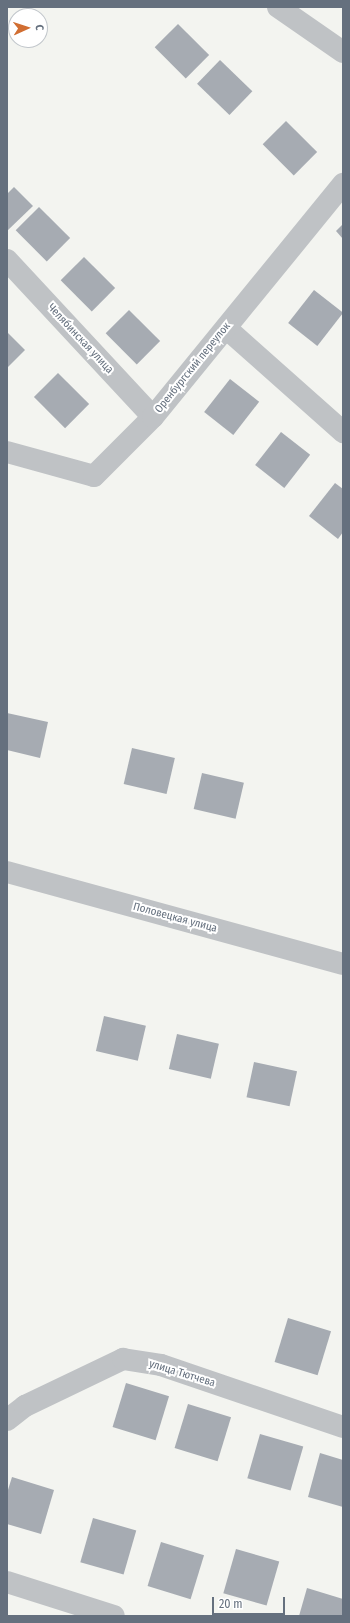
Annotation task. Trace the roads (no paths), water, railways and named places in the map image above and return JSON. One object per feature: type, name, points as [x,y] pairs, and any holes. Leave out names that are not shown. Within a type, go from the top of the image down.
[{"type":"street","points":[[278,7],[343,52]]},
{"type":"street","name":"Оренбургский переулок","points":[[7,452],[94,476],[153,418],[343,184]]},
{"type":"street","name":"Челябинская улица","points":[[7,260],[153,418]]},
{"type":"street","points":[[226,328],[343,432]]},
{"type":"street","name":"Половецкая улица","points":[[7,872],[343,964]]},
{"type":"street","name":"улица Тютчева","points":[[7,1420],[25,1406],[123,1359],[161,1365],[343,1427]]},
{"type":"street","points":[[7,1582],[114,1616]]}]
